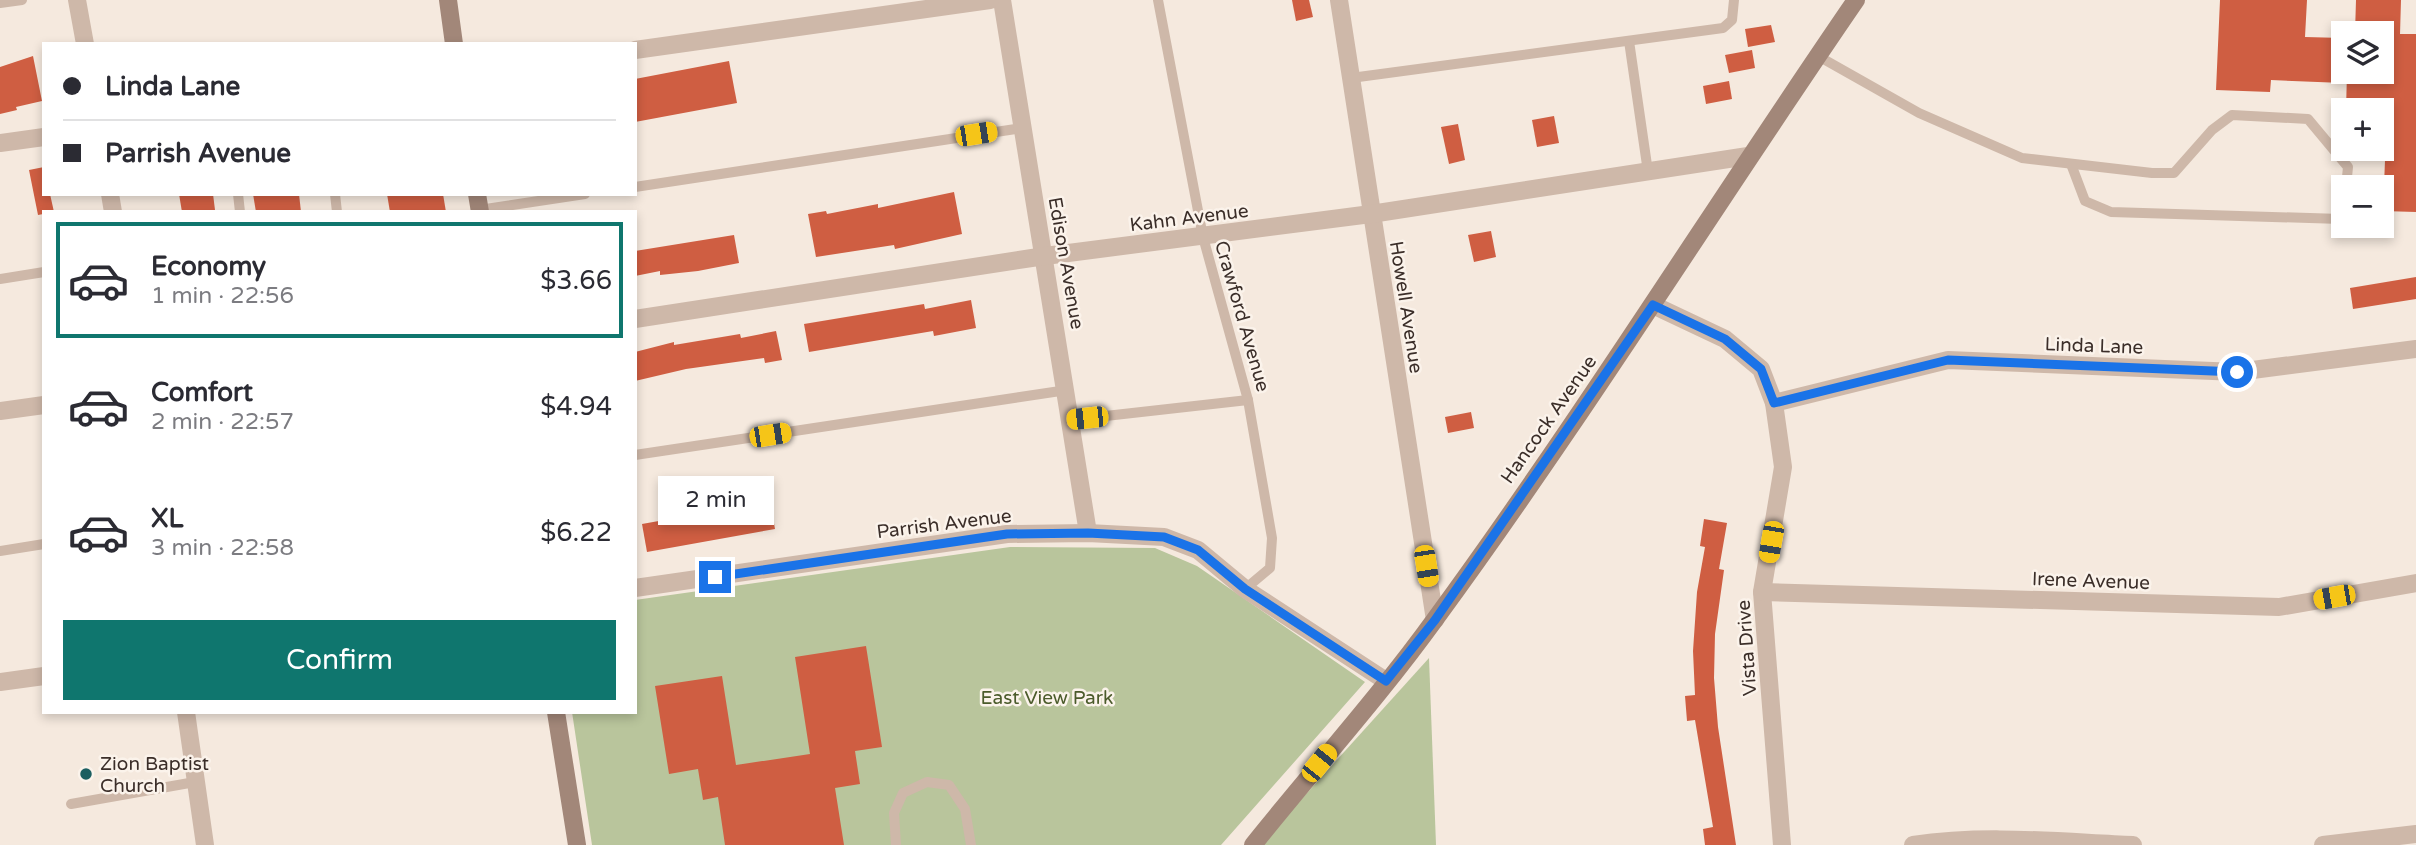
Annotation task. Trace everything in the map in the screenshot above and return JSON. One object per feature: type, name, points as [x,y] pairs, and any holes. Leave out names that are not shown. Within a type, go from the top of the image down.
[{"type":"street","points":[[77,0],[85,42]]},
{"type":"street","points":[[448,0],[454,42]]},
{"type":"street","points":[[637,50],[990,0]]},
{"type":"street","name":"Edison Avenue","points":[[1002,0],[1088,533]]},
{"type":"street","name":"Howell Avenue","points":[[1339,0],[1435,620]]},
{"type":"street","name":"Hancock Avenue","points":[[1252,845],[1435,620],[1653,305],[1748,156],[1856,0]]},
{"type":"street","points":[[0,143],[42,136]]},
{"type":"street","name":"Kahn Avenue","points":[[637,319],[1045,256],[1371,214],[1748,156]]},
{"type":"street","name":"Vista Drive","points":[[1653,305],[1725,339],[1761,369],[1774,403],[1783,467],[1762,592],[1783,845]]},
{"type":"street","name":"Linda Lane","points":[[1774,403],[1948,360],[2237,372],[2416,349]]},
{"type":"street","points":[[0,411],[42,405]]},
{"type":"street","name":"Parrish Avenue","points":[[637,588],[1007,534],[1088,533],[1164,537],[1198,550],[1245,589],[1386,681]]},
{"type":"street","name":"Irene Avenue","points":[[1762,592],[2279,607],[2416,583]]},
{"type":"street","points":[[0,682],[42,676]]},
{"type":"street","points":[[186,714],[205,845]]},
{"type":"street","points":[[556,714],[577,845]]},
{"type":"street","points":[[2323,845],[2416,834]]},
{"type":"street","points":[[1913,845],[1942,840],[2001,840],[2133,845]]},
{"type":"lane","points":[[0,3],[22,0]]},
{"type":"lane","name":"Crawford Avenue","points":[[1158,0],[1202,237],[1248,400],[1272,538],[1270,568],[1245,589]]},
{"type":"lane","points":[[1351,78],[1723,28],[1732,20],[1734,0]]},
{"type":"lane","points":[[1629,41],[1648,172]]},
{"type":"lane","points":[[1818,56],[1919,113],[2022,158],[2174,173],[2212,130],[2232,116],[2308,118],[2348,167],[2347,175]]},
{"type":"lane","points":[[637,187],[1021,128]]},
{"type":"lane","points":[[2071,164],[2085,201],[2111,212],[2331,219]]},
{"type":"lane","points":[[479,205],[566,196]]},
{"type":"lane","points":[[0,279],[42,272]]},
{"type":"lane","points":[[637,455],[1067,390]]},
{"type":"lane","points":[[1070,420],[1248,400]]},
{"type":"lane","points":[[0,551],[42,544]]},
{"type":"lane","points":[[71,804],[195,782]]},
{"type":"lane","points":[[896,845],[894,813],[903,793],[927,782],[949,785],[965,808],[971,845]]},
{"type":"green space","name":"East View Park","points":[[1010,547],[1155,548],[1197,566],[1365,682],[1221,845],[592,845],[572,714],[637,714],[637,600]]},
{"type":"green space","points":[[1429,658],[1436,845],[1260,845]]},
{"type":"building","points":[[1292,0],[1309,0],[1313,17],[1296,21]]},
{"type":"building","points":[[2220,0],[2307,0],[2305,37],[2331,38],[2331,82],[2271,80],[2270,92],[2216,90]]},
{"type":"building","points":[[2356,0],[2401,0],[2400,34],[2416,34],[2416,212],[2394,211],[2394,175],[2384,175],[2385,161],[2394,161],[2394,98],[2346,98],[2347,84],[2394,84],[2394,21],[2355,21]]},
{"type":"building","points":[[1771,25],[1775,42],[1748,47],[1745,29]]},
{"type":"building","points":[[1752,50],[1755,68],[1729,73],[1725,55]]},
{"type":"building","points":[[33,56],[42,101],[0,114],[0,67]]},
{"type":"building","points":[[729,61],[737,103],[637,122],[637,79]]},
{"type":"building","points":[[1729,81],[1732,99],[1706,104],[1703,86]]},
{"type":"building","points":[[1554,116],[1559,143],[1537,147],[1532,120]]},
{"type":"building","points":[[1458,124],[1465,160],[1449,164],[1441,127]]},
{"type":"building","points":[[42,167],[42,196],[50,196],[54,210],[42,210],[42,214],[38,215],[29,170]]},
{"type":"building","points":[[954,192],[962,234],[895,249],[894,245],[816,257],[808,214],[826,211],[827,214],[878,204],[878,208]]},
{"type":"building","points":[[179,196],[213,196],[215,210],[182,210]]},
{"type":"building","points":[[253,196],[299,196],[301,210],[256,210]]},
{"type":"building","points":[[387,196],[443,196],[446,210],[390,210]]},
{"type":"building","points":[[1491,231],[1496,257],[1474,262],[1468,235]]},
{"type":"building","points":[[734,235],[739,263],[698,271],[660,275],[660,271],[637,276],[637,251]]},
{"type":"building","points":[[2416,277],[2416,299],[2353,309],[2350,288]]},
{"type":"building","points":[[971,300],[976,328],[934,336],[933,331],[809,352],[804,324],[924,304],[925,309]]},
{"type":"building","points":[[776,331],[782,360],[765,363],[764,358],[686,369],[637,381],[637,351],[674,342],[674,345],[740,334],[741,338]]},
{"type":"building","points":[[1471,412],[1474,428],[1448,433],[1445,417]]},
{"type":"building","points":[[770,501],[775,529],[647,552],[642,524]]},
{"type":"building","points":[[1704,519],[1727,523],[1719,569],[1724,570],[1715,634],[1714,678],[1718,727],[1736,845],[1705,845],[1703,829],[1713,827],[1695,720],[1687,721],[1685,696],[1695,695],[1693,651],[1697,592],[1705,547],[1700,546]]},
{"type":"building","points":[[866,646],[882,747],[855,751],[860,784],[835,788],[844,845],[725,845],[718,797],[703,800],[698,769],[669,774],[655,686],[722,676],[736,765],[810,754],[795,657]]},
{"type":"place","name":"Zion Baptist Church","points":[[86,774]]},
{"type":"route","points":[[715,577],[1007,534],[1088,533],[1164,537],[1198,550],[1245,589],[1386,681],[1435,620],[1653,305],[1725,339],[1761,369],[1774,403],[1948,360],[2237,372]]}]
